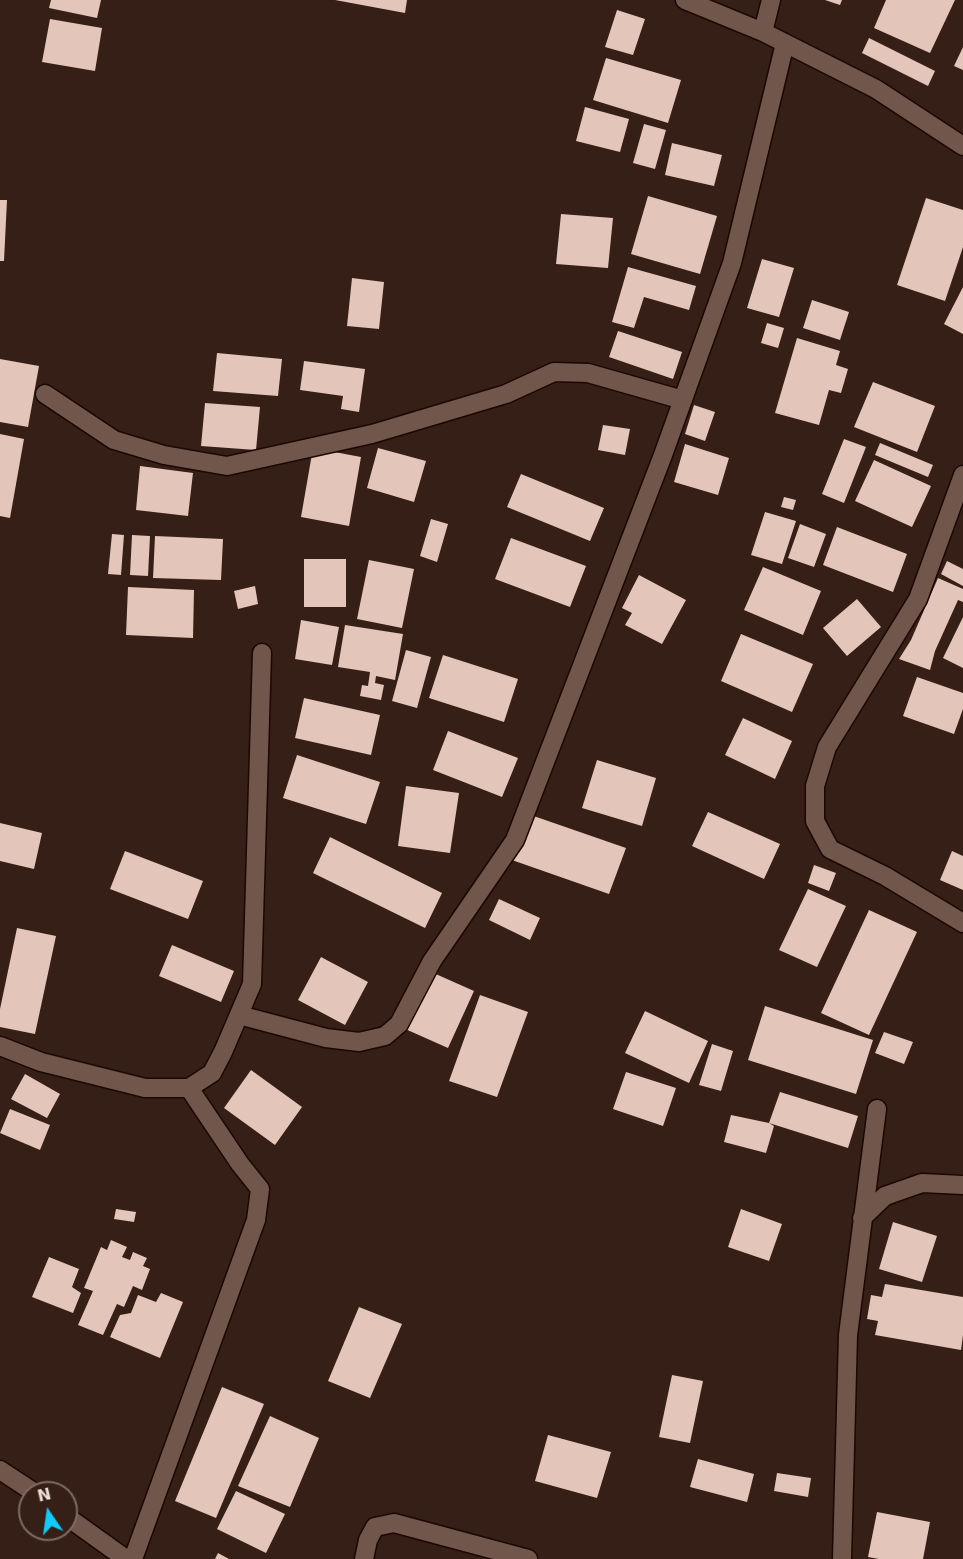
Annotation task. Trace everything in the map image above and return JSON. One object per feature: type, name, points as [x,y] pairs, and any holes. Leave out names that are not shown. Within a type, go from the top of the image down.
[{"type":"street","points":[[685,0],[763,32],[876,89],[963,146]]},
{"type":"street","points":[[763,32],[771,0]]},
{"type":"street","points":[[239,1015],[326,1038],[359,1042],[385,1036],[399,1024],[432,961],[515,840],[732,263],[785,43]]},
{"type":"street","points":[[45,394],[114,440],[164,455],[227,466],[372,434],[506,394],[554,372],[588,373],[682,400]]},
{"type":"street","points":[[963,476],[918,599],[827,747],[815,786],[815,821],[830,849],[885,876],[963,923]]},
{"type":"street","points":[[0,1046],[41,1062],[145,1088],[189,1088],[212,1073],[224,1052],[252,984],[262,653]]},
{"type":"street","points":[[133,1559],[256,1220],[260,1189],[240,1164],[189,1088]]},
{"type":"street","points":[[842,1559],[848,1335],[877,1109]]},
{"type":"street","points":[[862,1218],[885,1196],[922,1183],[963,1185]]},
{"type":"street","points":[[0,1470],[18,1482]]},
{"type":"street","points":[[364,1559],[368,1540],[375,1527],[394,1523],[528,1559]]},
{"type":"street","points":[[78,1525],[126,1559]]},
{"type":"building","points":[[51,0],[101,0],[97,18],[49,8]]},
{"type":"building","points":[[335,0],[407,0],[405,13]]},
{"type":"building","points":[[825,0],[842,0],[840,5]]},
{"type":"building","points":[[886,0],[955,0],[930,53],[874,28]]},
{"type":"building","points":[[617,10],[645,19],[633,55],[605,47]]},
{"type":"building","points":[[50,19],[102,28],[95,71],[42,62]]},
{"type":"building","points":[[869,38],[935,71],[928,86],[862,53]]},
{"type":"building","points":[[963,47],[963,70],[954,66]]},
{"type":"building","points":[[606,58],[681,80],[668,123],[593,100]]},
{"type":"building","points":[[585,107],[629,119],[620,152],[576,141]]},
{"type":"building","points":[[644,124],[666,130],[655,169],[633,163]]},
{"type":"building","points":[[672,143],[722,155],[714,186],[665,175]]},
{"type":"building","points":[[648,196],[717,216],[700,274],[631,254]]},
{"type":"building","points":[[926,198],[963,210],[963,247],[945,301],[897,285]]},
{"type":"building","points":[[0,200],[7,200],[4,261],[0,261]]},
{"type":"building","points":[[561,214],[613,218],[608,268],[556,264]]},
{"type":"building","points":[[762,259],[794,268],[779,317],[747,308]]},
{"type":"building","points":[[628,267],[696,286],[689,310],[644,297],[634,328],[612,322]]},
{"type":"building","points":[[352,278],[384,282],[379,329],[347,326]]},
{"type":"building","points":[[963,287],[963,334],[944,324]]},
{"type":"building","points":[[812,300],[849,312],[840,340],[803,328]]},
{"type":"building","points":[[767,323],[784,328],[778,348],[761,343]]},
{"type":"building","points":[[618,331],[682,352],[673,379],[609,357]]},
{"type":"building","points":[[797,338],[840,351],[836,365],[848,369],[841,393],[829,390],[819,425],[775,413]]},
{"type":"building","points":[[217,353],[282,359],[278,396],[213,391]]},
{"type":"building","points":[[0,359],[39,366],[28,427],[0,422]]},
{"type":"building","points":[[304,361],[365,369],[359,412],[341,409],[343,396],[300,390]]},
{"type":"building","points":[[873,382],[935,406],[917,452],[854,427]]},
{"type":"building","points":[[205,403],[260,407],[256,450],[201,446]]},
{"type":"building","points":[[694,405],[715,412],[705,441],[685,434]]},
{"type":"building","points":[[603,425],[630,429],[625,455],[598,450]]},
{"type":"building","points":[[0,434],[24,439],[10,518],[0,516]]},
{"type":"building","points":[[844,439],[866,447],[844,503],[822,494]]},
{"type":"building","points":[[880,443],[933,465],[928,477],[875,455]]},
{"type":"building","points":[[685,444],[729,458],[718,495],[674,482]]},
{"type":"building","points":[[313,448],[361,457],[349,526],[301,517]]},
{"type":"building","points":[[378,448],[426,461],[414,502],[367,488]]},
{"type":"building","points":[[874,460],[931,486],[912,527],[855,501]]},
{"type":"building","points":[[140,466],[193,473],[188,516],[136,510]]},
{"type":"building","points":[[521,474],[604,508],[590,541],[507,507]]},
{"type":"building","points":[[784,497],[796,500],[793,510],[781,507]]},
{"type":"building","points":[[765,512],[796,521],[782,564],[751,555]]},
{"type":"building","points":[[431,519],[448,524],[437,562],[420,556]]},
{"type":"building","points":[[800,524],[826,534],[814,567],[788,558]]},
{"type":"building","points":[[837,527],[907,554],[893,592],[823,565]]},
{"type":"building","points":[[112,534],[124,535],[121,575],[108,574]]},
{"type":"building","points":[[132,535],[150,536],[148,576],[130,575]]},
{"type":"building","points":[[155,536],[223,539],[221,580],[153,578]]},
{"type":"building","points":[[511,538],[586,566],[570,607],[495,579]]},
{"type":"building","points":[[304,559],[346,559],[346,607],[304,607]]},
{"type":"building","points":[[369,560],[414,569],[402,628],[357,619]]},
{"type":"building","points":[[947,561],[963,569],[963,586],[941,574]]},
{"type":"building","points":[[763,567],[821,591],[803,635],[744,610]]},
{"type":"building","points":[[639,575],[686,600],[662,644],[625,625],[632,613],[622,608]]},
{"type":"building","points":[[938,578],[963,589],[963,602],[958,600],[935,651],[930,670],[899,659],[911,640]]},
{"type":"building","points":[[255,586],[258,604],[238,609],[234,591]]},
{"type":"building","points":[[128,587],[194,590],[193,638],[126,635]]},
{"type":"building","points":[[857,599],[881,627],[847,656],[823,628]]},
{"type":"building","points":[[963,617],[963,668],[943,658]]},
{"type":"building","points":[[301,620],[339,627],[332,665],[295,659]]},
{"type":"building","points":[[345,625],[403,634],[395,680],[376,676],[375,683],[384,685],[381,700],[360,696],[362,685],[368,686],[370,672],[338,667]]},
{"type":"building","points":[[741,634],[813,664],[792,712],[721,681]]},
{"type":"building","points":[[406,650],[431,657],[417,708],[392,701]]},
{"type":"building","points":[[443,655],[518,679],[504,722],[429,698]]},
{"type":"building","points":[[917,677],[963,693],[963,709],[954,734],[903,716]]},
{"type":"building","points":[[304,698],[380,715],[371,755],[295,738]]},
{"type":"building","points":[[743,718],[792,741],[775,779],[725,755]]},
{"type":"building","points":[[448,731],[518,758],[502,797],[433,770]]},
{"type":"building","points":[[297,755],[380,782],[366,824],[283,798]]},
{"type":"building","points":[[597,760],[656,778],[642,826],[582,808]]},
{"type":"building","points":[[406,786],[459,793],[450,853],[398,846]]},
{"type":"building","points":[[708,812],[780,844],[764,879],[692,846]]},
{"type":"building","points":[[525,813],[626,848],[609,894],[509,859]]},
{"type":"building","points":[[0,823],[42,833],[34,869],[0,861]]},
{"type":"building","points":[[330,837],[442,893],[425,928],[313,873]]},
{"type":"building","points":[[125,851],[203,881],[188,919],[110,889]]},
{"type":"building","points":[[952,851],[963,856],[963,890],[940,880]]},
{"type":"building","points":[[814,865],[836,873],[829,891],[808,883]]},
{"type":"building","points":[[808,889],[846,906],[817,967],[779,950]]},
{"type":"building","points":[[499,899],[540,918],[530,940],[489,920]]},
{"type":"building","points":[[869,910],[917,932],[869,1035],[821,1013]]},
{"type":"building","points":[[17,928],[56,936],[35,1034],[0,1027],[0,1009]]},
{"type":"building","points":[[172,945],[234,971],[221,1002],[159,976]]},
{"type":"building","points":[[321,957],[368,982],[345,1025],[298,1000]]},
{"type":"building","points":[[429,971],[474,991],[448,1048],[403,1028]]},
{"type":"building","points":[[480,995],[528,1012],[497,1097],[449,1081]]},
{"type":"building","points":[[765,1006],[873,1040],[856,1094],[748,1060]]},
{"type":"building","points":[[645,1011],[708,1041],[689,1083],[625,1053]]},
{"type":"building","points":[[884,1032],[913,1042],[904,1064],[875,1053]]},
{"type":"building","points":[[712,1044],[733,1051],[721,1091],[699,1085]]},
{"type":"building","points":[[251,1070],[302,1107],[275,1145],[224,1108]]},
{"type":"building","points":[[626,1072],[676,1088],[663,1126],[613,1109]]},
{"type":"building","points":[[25,1074],[60,1094],[47,1118],[11,1099]]},
{"type":"building","points":[[780,1092],[858,1116],[848,1148],[769,1123]]},
{"type":"building","points":[[10,1109],[50,1125],[40,1150],[0,1133]]},
{"type":"building","points":[[731,1115],[774,1126],[766,1153],[724,1142]]},
{"type":"building","points":[[116,1209],[136,1212],[134,1222],[114,1219]]},
{"type":"building","points":[[741,1209],[782,1224],[769,1261],[728,1247]]},
{"type":"building","points":[[893,1222],[937,1236],[922,1282],[879,1269]]},
{"type":"building","points":[[111,1240],[127,1247],[122,1257],[130,1260],[133,1252],[147,1258],[143,1266],[150,1269],[142,1290],[133,1286],[124,1307],[117,1304],[103,1335],[78,1325],[93,1291],[84,1288],[101,1247],[107,1250]]},
{"type":"building","points":[[49,1257],[79,1269],[72,1287],[81,1293],[73,1313],[32,1297]]},
{"type":"building","points":[[885,1284],[963,1297],[961,1350],[875,1335],[878,1321],[867,1319],[871,1295],[882,1297]]},
{"type":"building","points":[[161,1293],[183,1302],[160,1358],[110,1337],[120,1315],[131,1313],[138,1295],[156,1302]]},
{"type":"building","points":[[359,1307],[402,1324],[370,1398],[328,1381]]},
{"type":"building","points":[[672,1375],[703,1381],[690,1443],[659,1437]]},
{"type":"building","points":[[222,1387],[264,1404],[216,1518],[175,1501]]},
{"type":"building","points":[[270,1416],[319,1438],[290,1507],[238,1486]]},
{"type":"building","points":[[548,1435],[611,1452],[597,1498],[535,1481]]},
{"type":"building","points":[[698,1459],[754,1474],[747,1502],[690,1487]]},
{"type":"building","points":[[777,1473],[811,1478],[808,1497],[774,1491]]},
{"type":"building","points":[[236,1491],[285,1514],[266,1553],[217,1529]]},
{"type":"building","points":[[877,1512],[930,1522],[923,1559],[868,1557]]},
{"type":"building","points":[[218,1553],[229,1559],[215,1559]]}]
